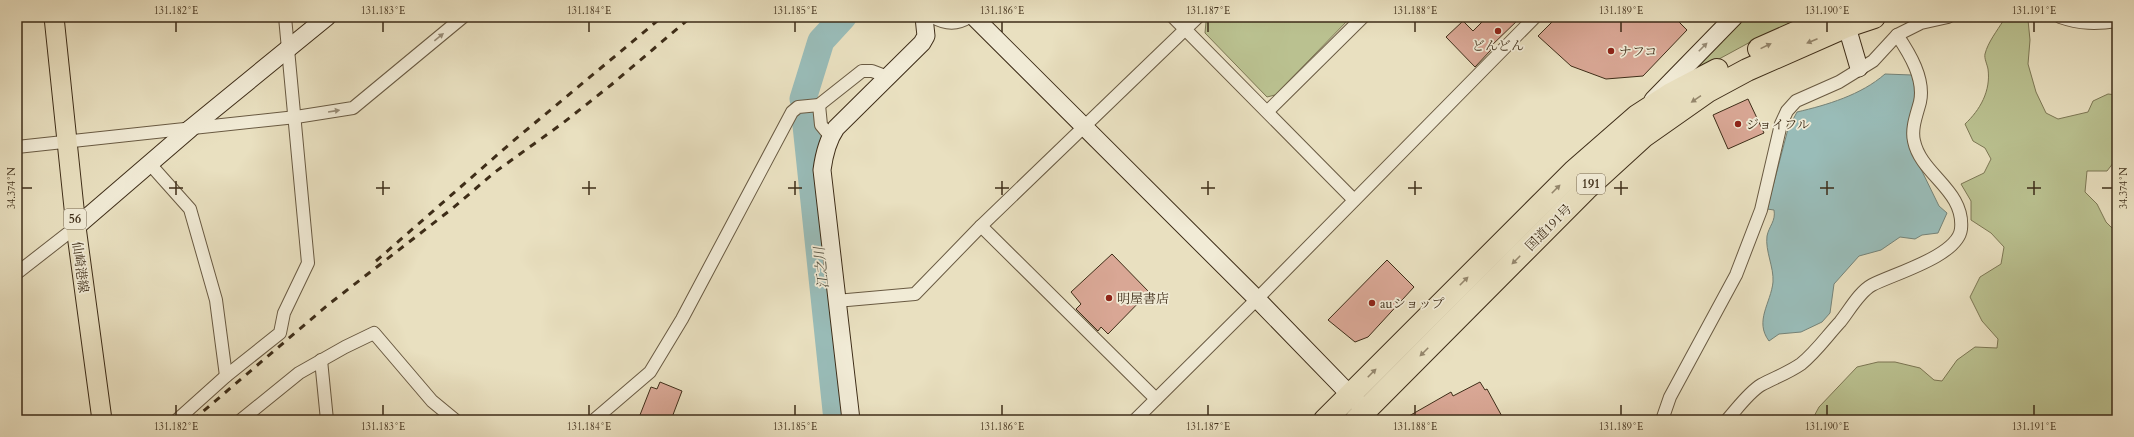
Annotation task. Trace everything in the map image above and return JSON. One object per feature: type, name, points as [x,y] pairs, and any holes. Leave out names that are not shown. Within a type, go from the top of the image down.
[{"type":"highway","name":"国道191号","points":[[1325,420],[1574,171],[1637,116],[1671,94],[1796,31],[1840,20],[1874,17]]},
{"type":"highway","name":"国道191号","points":[[1361,415],[1581,194],[1644,136],[1708,90],[1840,20]]},
{"type":"main road","name":"仙崎港線","points":[[54,17],[76,227],[102,420]]},
{"type":"street","points":[[177,420],[226,376],[280,333],[284,313],[308,263],[290,49],[285,17]]},
{"type":"street","points":[[17,274],[76,227],[149,163],[290,49],[327,17]]},
{"type":"street","points":[[17,147],[296,117],[353,108],[463,17]]},
{"type":"street","points":[[851,420],[822,170],[823,158],[830,136],[836,128],[922,43],[926,36],[924,17]]},
{"type":"street","points":[[933,17],[947,23],[956,23],[969,17]]},
{"type":"street","points":[[974,17],[1257,299],[1350,395],[1361,415]]},
{"type":"street","points":[[1173,17],[1268,111],[1354,200]]},
{"type":"street","points":[[836,301],[916,294],[981,226],[1198,17]]},
{"type":"street","points":[[1268,111],[1363,17]]},
{"type":"street","points":[[1134,420],[1257,299],[1535,17]]},
{"type":"street","points":[[1637,116],[1734,17]]},
{"type":"street","points":[[1662,420],[1670,397],[1736,275],[1761,210],[1781,124],[1787,111],[1796,101],[1839,82],[1859,68],[1873,61],[1897,35],[1921,23],[1948,17]]},
{"type":"street","points":[[2060,17],[2072,21],[2097,24],[2117,21]]},
{"type":"street","points":[[1840,20],[1859,68]]},
{"type":"street","points":[[1727,420],[1761,386],[1783,375],[1808,358],[1867,289],[1938,256],[1958,237],[1961,230],[1960,208],[1921,156],[1914,141],[1914,126],[1920,100],[1920,87],[1916,69],[1907,50],[1897,35]]},
{"type":"street","points":[[594,420],[650,372],[682,318],[792,112],[798,108],[819,105],[862,71],[872,71],[888,77]]},
{"type":"street","points":[[819,105],[821,125],[825,132],[830,136]]},
{"type":"street","points":[[149,163],[190,209],[216,300],[226,376]]},
{"type":"street","points":[[981,226],[1156,399]]},
{"type":"street","points":[[241,420],[299,373],[374,333],[432,401],[455,420]]},
{"type":"street","points":[[321,360],[327,420]]},
{"type":"green space","points":[[1211,17],[1351,17],[1275,95],[1267,97],[1205,33],[1206,22]]},
{"type":"green space","points":[[1744,17],[1803,17],[1754,40],[1697,71],[1693,67]]},
{"type":"green space","points":[[2017,17],[2028,20],[2030,40],[2028,64],[2036,92],[2046,113],[2058,119],[2088,112],[2093,101],[2108,94],[2117,95],[2117,158],[2107,171],[2087,171],[2085,192],[2097,204],[2106,222],[2117,233],[2117,420],[1812,420],[1819,407],[1857,367],[1878,362],[1895,362],[1920,368],[1934,380],[1942,381],[1957,360],[1975,347],[1997,348],[1998,339],[1982,321],[1970,297],[1980,277],[2001,264],[2004,247],[1991,233],[1971,220],[1971,201],[1961,184],[1984,173],[1991,159],[1985,148],[1973,141],[1965,124],[1980,106],[1986,92],[1988,85],[1988,69],[1985,56],[1988,45],[2003,21]]},
{"type":"water","points":[[1885,74],[1912,75],[1916,89],[1917,161],[1939,206],[1947,213],[1938,233],[1922,235],[1915,239],[1900,237],[1881,250],[1859,256],[1834,284],[1830,313],[1822,322],[1801,332],[1779,334],[1769,341],[1765,334],[1763,319],[1773,282],[1768,253],[1767,236],[1773,220],[1774,210],[1767,209],[1788,129],[1797,112],[1820,106],[1855,93]]},
{"type":"building","points":[[1487,17],[1521,17],[1489,48],[1491,50],[1475,67],[1446,37],[1463,21],[1473,31]]},
{"type":"building","name":"ナフコ","points":[[1557,17],[1674,17],[1687,30],[1643,76],[1606,79],[1571,66],[1538,36]]},
{"type":"building","name":"ジョイフル","points":[[1748,99],[1764,133],[1728,149],[1713,115]]},
{"type":"building","name":"明屋書店","points":[[1112,254],[1149,292],[1108,334],[1101,327],[1098,331],[1076,309],[1081,304],[1071,292]]},
{"type":"building","name":"auショップ","points":[[1387,260],[1414,287],[1368,337],[1355,342],[1328,320]]},
{"type":"building","points":[[660,382],[682,391],[671,420],[638,420],[651,387],[657,389]]},
{"type":"building","points":[[1480,382],[1485,390],[1487,389],[1504,420],[1402,420],[1451,392],[1453,396]]},
{"type":"waterway","name":"江之川","points":[[803,99],[821,41],[843,17]]},
{"type":"waterway","name":"江之川","points":[[805,116],[837,420]]},
{"type":"railway","points":[[376,261],[512,142],[662,17]]},
{"type":"railway","points":[[193,420],[329,304],[453,208],[495,172],[563,123],[611,85],[691,17]]},
{"type":"place","name":"どんどん","points":[[1498,31]]},
{"type":"place","name":"ナフコ","points":[[1611,51]]},
{"type":"place","name":"ジョイフル","points":[[1738,124]]},
{"type":"place","name":"明屋書店","points":[[1109,298]]},
{"type":"place","name":"auショップ","points":[[1372,303]]}]
